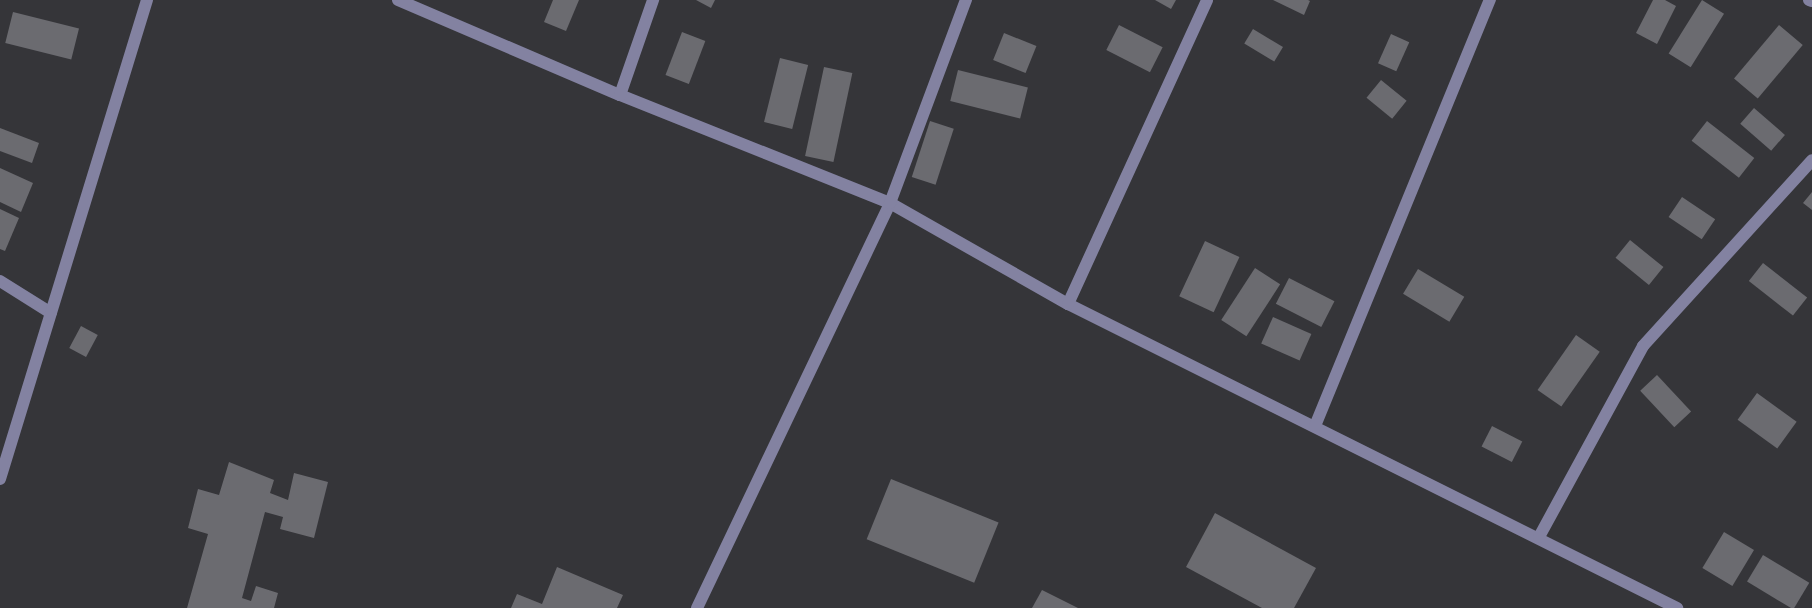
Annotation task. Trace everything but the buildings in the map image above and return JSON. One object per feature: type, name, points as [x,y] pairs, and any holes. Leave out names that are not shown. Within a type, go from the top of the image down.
[{"type":"street","points":[[0,479],[147,0]]},
{"type":"street","points":[[399,0],[620,95],[890,203],[1068,304],[1539,537],[1677,608]]},
{"type":"street","points":[[620,95],[652,0]]},
{"type":"street","points":[[696,608],[890,203],[966,0]]},
{"type":"street","points":[[1068,304],[1207,0]]},
{"type":"street","points":[[1315,426],[1490,0]]},
{"type":"street","points":[[1539,537],[1643,346],[1812,160]]},
{"type":"street","points":[[0,281],[51,314]]}]
